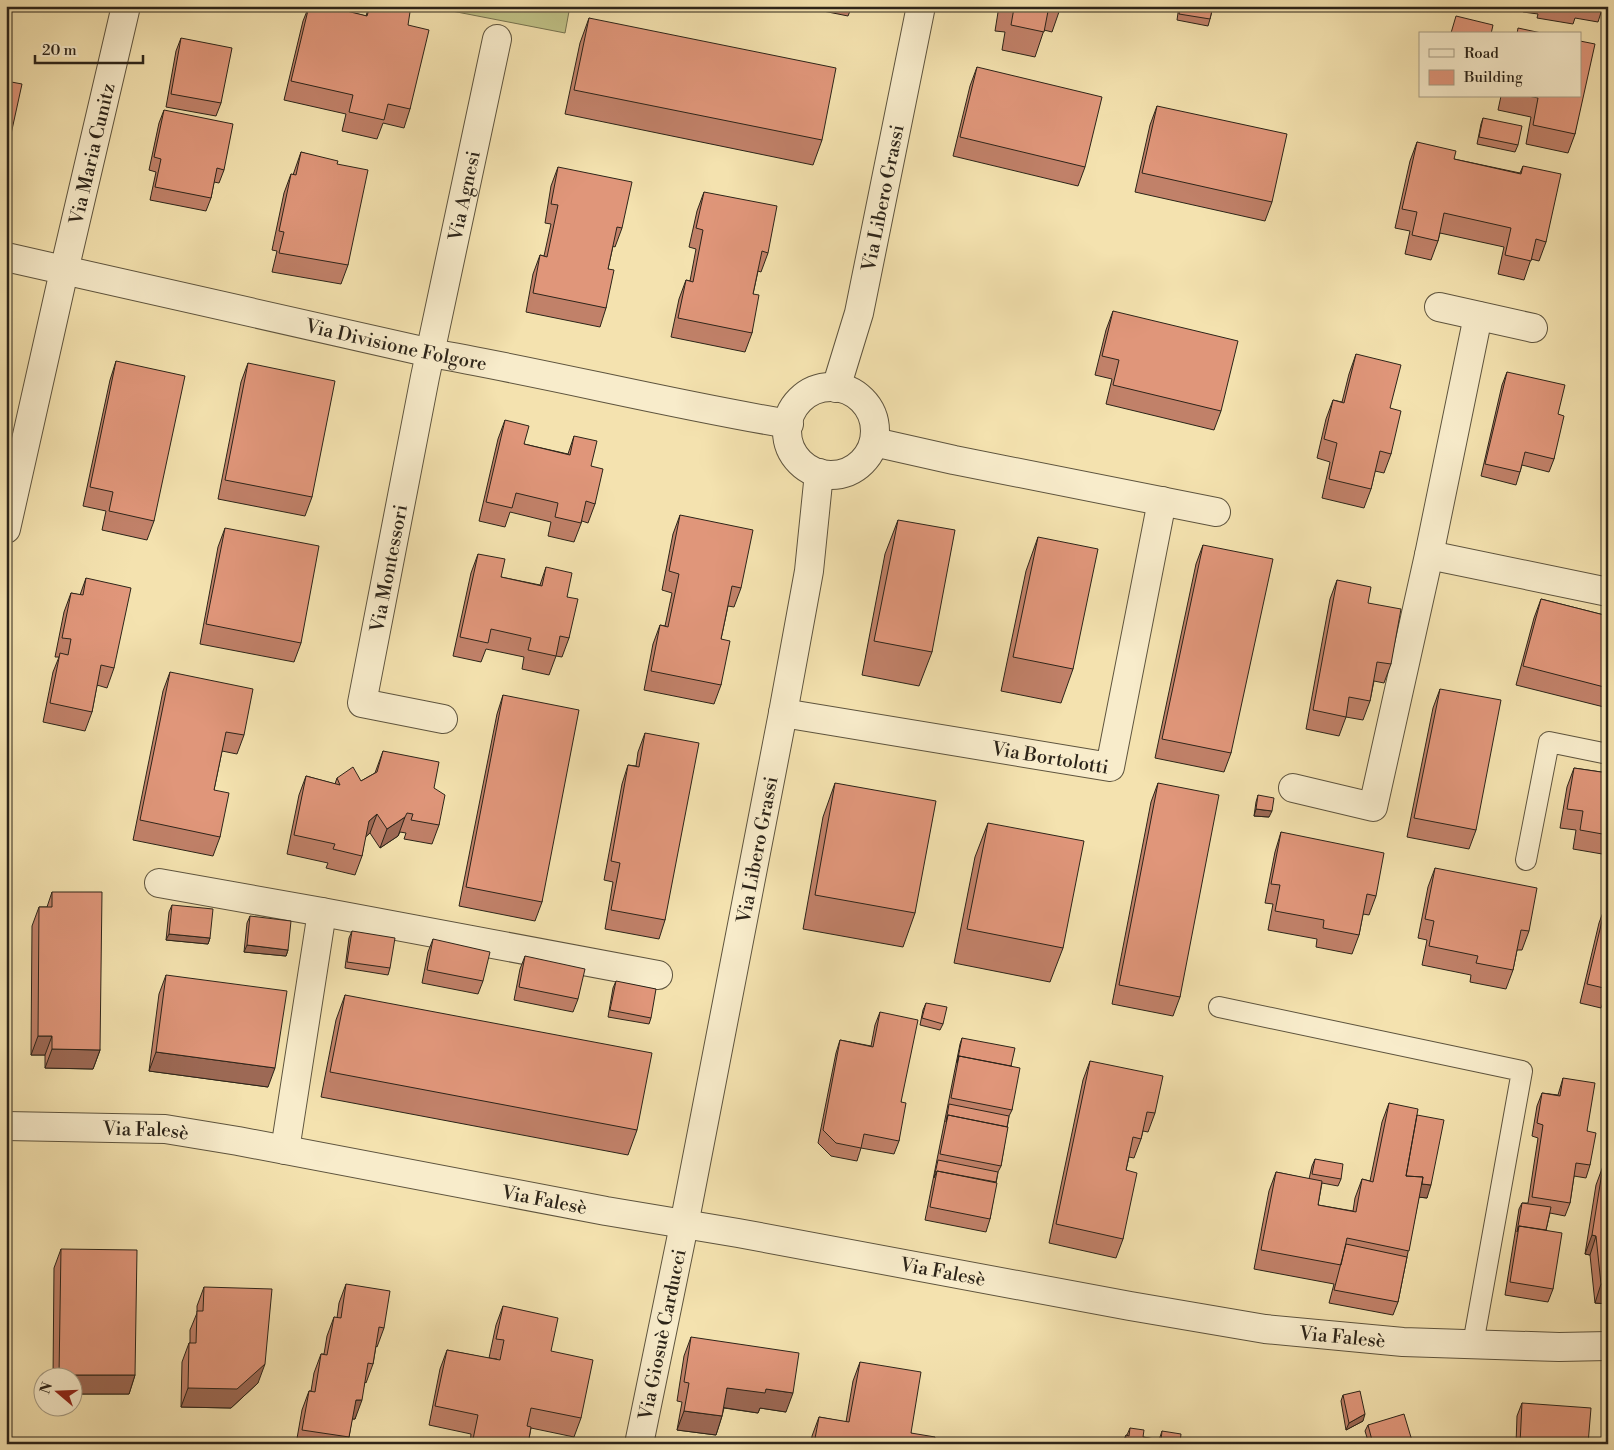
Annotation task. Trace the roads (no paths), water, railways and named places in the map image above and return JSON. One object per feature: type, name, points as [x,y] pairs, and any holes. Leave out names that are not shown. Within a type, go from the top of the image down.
[{"type":"street","name":"Via Maria Cunitz","points":[[6,529],[126,6]]},
{"type":"street","name":"Via Libero Grassi","points":[[836,388],[859,312],[921,6]]},
{"type":"street","name":"Via Agnesi","points":[[431,354],[497,39]]},
{"type":"street","name":"Via Divisione Folgore","points":[[6,258],[431,354],[482,362],[719,412],[788,424]]},
{"type":"street","points":[[1438,307],[1532,328]]},
{"type":"street","points":[[1293,788],[1373,807],[1430,556],[1478,316]]},
{"type":"street","name":"Via Montessori","points":[[431,354],[362,703],[443,719]]},
{"type":"street","points":[[836,388],[854,394],[863,401],[870,410],[875,426],[874,442],[868,456],[855,468],[845,473],[834,475],[808,469],[797,458],[788,437],[788,424],[792,413],[803,398],[821,389],[836,388]]},
{"type":"street","points":[[874,442],[954,460],[1216,512]]},
{"type":"street","name":"Via Libero Grassi","points":[[684,1225],[784,714],[809,571],[819,473]]},
{"type":"street","name":"Via Bortolotti","points":[[784,714],[1110,766],[1162,501]]},
{"type":"street","points":[[1430,556],[1608,592]]},
{"type":"street","points":[[159,883],[658,975]]},
{"type":"street","points":[[284,1150],[322,912]]},
{"type":"street","name":"Via Falesè","points":[[6,1126],[165,1129],[606,1212],[738,1233],[1130,1306],[1265,1329],[1402,1342],[1559,1347],[1608,1346]]},
{"type":"street","name":"Via Giosuè Carducci","points":[[639,1444],[684,1225]]},
{"type":"lane","points":[[1526,860],[1550,742],[1608,754]]},
{"type":"lane","points":[[1219,1007],[1522,1071],[1473,1344]]}]
